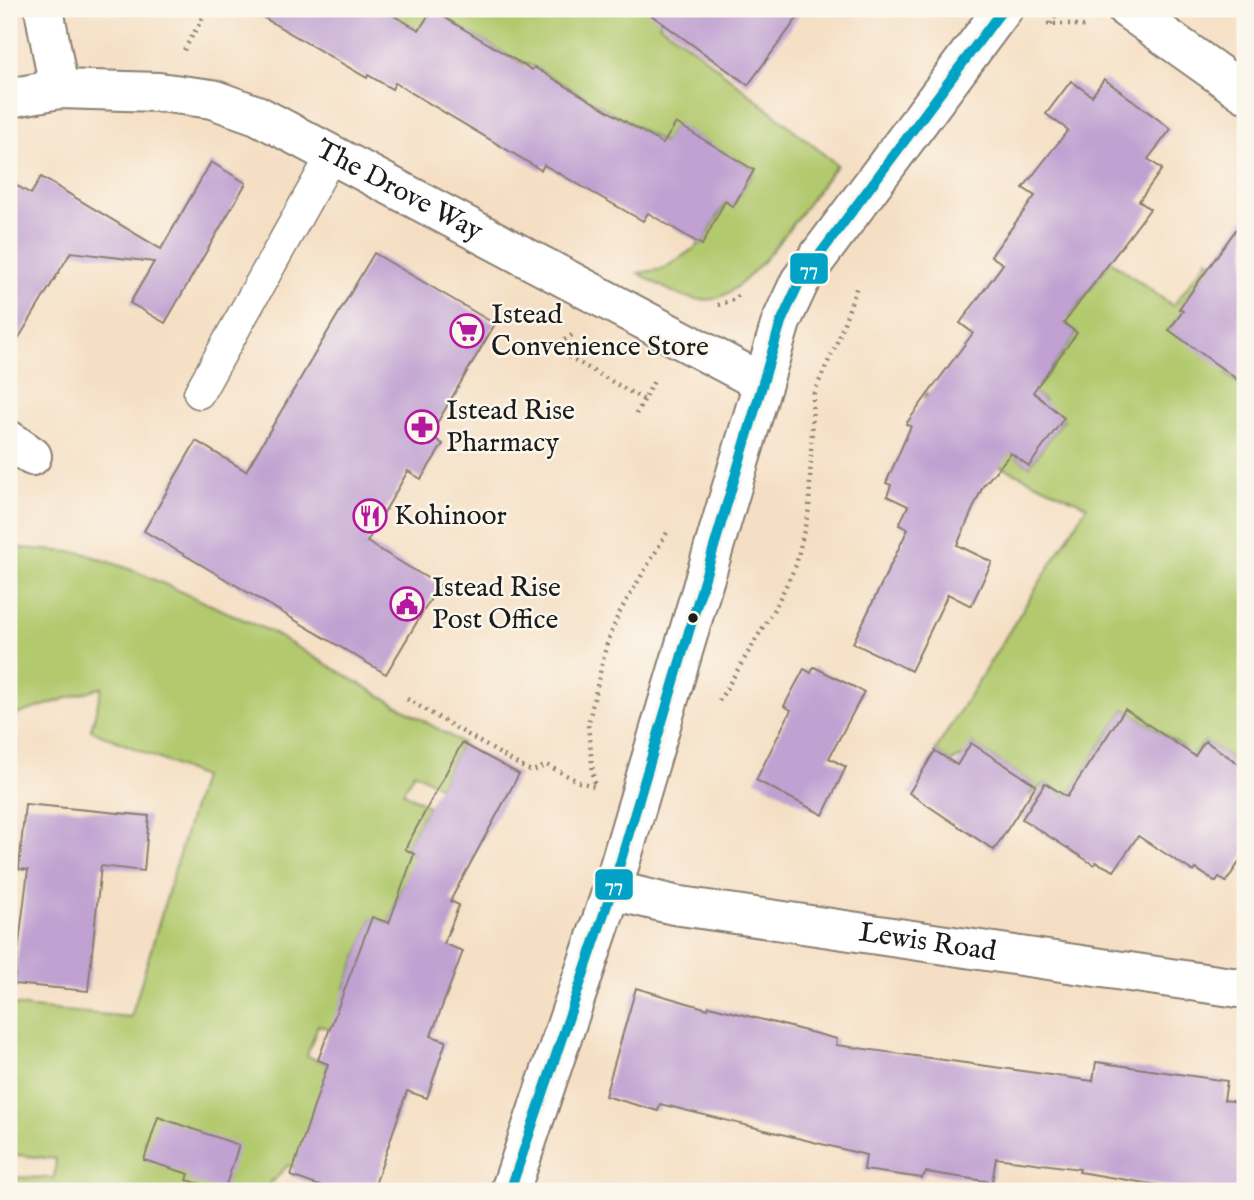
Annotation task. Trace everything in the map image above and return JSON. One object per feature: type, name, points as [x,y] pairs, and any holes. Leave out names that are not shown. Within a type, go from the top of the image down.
[{"type":"street","points":[[44,9],[59,89]]},
{"type":"street","points":[[510,1191],[612,890],[781,322],[800,281],[1003,9]]},
{"type":"street","points":[[1112,19],[1245,93]]},
{"type":"street","name":"The Drove Way","points":[[9,98],[59,89],[159,92],[212,99],[257,115],[764,383]]},
{"type":"street","name":"Lewis Road","points":[[612,890],[674,905],[1245,989]]},
{"type":"lane","points":[[199,393],[332,155]]},
{"type":"path","points":[[180,57],[208,9]]},
{"type":"path","points":[[1059,9],[1048,24],[1112,19]]},
{"type":"path","points":[[716,706],[776,606],[796,565],[809,509],[813,395],[838,340],[859,281]]},
{"type":"path","points":[[712,307],[735,299],[749,286]]},
{"type":"path","points":[[566,328],[578,333],[563,341],[557,350],[644,400]]},
{"type":"path","points":[[636,414],[659,371]]},
{"type":"path","points":[[595,794],[588,725],[606,647],[618,615],[673,522]]},
{"type":"path","points":[[407,699],[526,769],[533,771],[547,765],[579,782],[594,786]]},
{"type":"green space","points":[[382,9],[433,9],[424,23],[424,34]]},
{"type":"green space","points":[[456,9],[669,9],[659,24],[698,52],[837,165],[780,241],[746,279],[714,299],[694,299],[674,293],[638,273],[663,269],[699,243],[702,244],[726,202],[733,206],[754,170],[676,124],[664,143],[449,21]]},
{"type":"green space","points":[[1043,212],[1173,306],[1208,259],[1212,263],[1180,308],[1183,311],[1169,330],[1229,344],[1245,326],[1245,342],[1240,349],[1243,351],[1226,374],[1245,389],[1245,768],[1205,741],[1189,759],[1183,747],[1125,709],[1067,797],[1045,783],[1029,796],[1034,784],[972,744],[965,755],[952,762],[935,751],[1087,506],[949,443],[962,424],[925,397],[926,393],[1029,466],[1064,419],[968,340],[972,335],[1039,385],[1077,333],[1011,283],[1003,268],[1069,317],[1108,265]]},
{"type":"green space","points":[[9,547],[83,553],[135,571],[269,631],[462,743],[439,786],[414,772],[403,792],[428,806],[405,849],[425,860],[411,880],[403,884],[389,923],[372,918],[344,990],[361,1039],[318,1025],[307,1056],[328,1064],[302,1170],[288,1165],[271,1180],[267,1191],[9,1191],[9,1177],[54,1178],[56,1159],[9,1154],[9,1004],[131,1017],[202,777],[91,730],[102,687],[9,717]]},
{"type":"building","points":[[249,9],[382,9],[419,30],[432,10],[663,144],[676,123],[754,170],[733,207],[725,201],[702,245],[648,213],[643,221],[544,165],[541,170],[395,83],[392,89],[368,75],[367,78]]},
{"type":"building","points":[[643,9],[804,9],[748,85]]},
{"type":"building","points":[[1104,79],[1171,129],[1148,159],[1162,169],[1139,201],[1150,209],[1064,323],[1077,333],[1033,392],[1064,418],[1029,466],[1011,453],[983,486],[957,545],[992,562],[971,606],[948,594],[911,671],[853,643],[908,529],[899,525],[908,506],[887,496],[891,485],[886,483],[911,426],[906,424],[973,333],[960,323],[1003,264],[991,256],[1035,196],[1023,188],[1068,130],[1046,114],[1071,81],[1092,96]]},
{"type":"building","points":[[211,162],[246,183],[165,323],[130,303],[154,262],[71,252],[9,354],[9,181],[31,194],[41,177],[161,249]]},
{"type":"building","points":[[1245,217],[1245,385],[1169,330],[1183,311],[1179,309]]},
{"type":"building","points":[[374,253],[495,324],[430,435],[443,444],[421,479],[408,471],[367,542],[439,585],[386,674],[144,531],[196,441],[246,471]]},
{"type":"building","points":[[814,667],[864,692],[829,758],[846,767],[823,815],[756,780],[791,710],[784,706],[804,669],[811,673]]},
{"type":"building","points":[[1125,709],[1195,756],[1205,741],[1245,768],[1245,853],[1226,882],[1219,877],[1216,882],[1196,869],[1194,872],[1138,836],[1114,871],[1096,862],[1094,865],[1022,819],[1045,783],[1067,797]]},
{"type":"building","points":[[462,743],[519,774],[450,901],[459,905],[444,944],[463,951],[431,1036],[446,1041],[427,1098],[407,1091],[373,1191],[334,1191],[291,1176],[328,1064],[318,1060],[372,917],[389,923],[414,854],[405,849]]},
{"type":"building","points":[[971,743],[1036,785],[994,850],[909,793],[935,751],[957,765]]},
{"type":"building","points":[[25,804],[149,816],[144,871],[101,866],[88,991],[14,984],[28,870],[19,869]]},
{"type":"building","points":[[636,988],[708,1009],[709,1006],[837,1039],[836,1045],[1093,1081],[1096,1062],[1227,1081],[1224,1100],[1245,1103],[1245,1191],[1194,1191],[1079,1172],[1080,1169],[996,1158],[992,1182],[926,1172],[922,1178],[864,1170],[866,1155],[660,1104],[658,1111],[605,1096]]},
{"type":"building","points":[[158,1117],[239,1145],[224,1191],[187,1180],[189,1174],[144,1160]]},
{"type":"transit line","name":"77","points":[[510,1191],[612,890],[781,322],[800,281],[1003,9]]},
{"type":"place","name":"Istead Convenience Store","points":[[467,331]]},
{"type":"place","name":"Istead Rise Pharmacy","points":[[422,427]]},
{"type":"place","name":"Kohinoor","points":[[370,516]]},
{"type":"place","name":"Istead Rise Post Office","points":[[407,604]]}]
